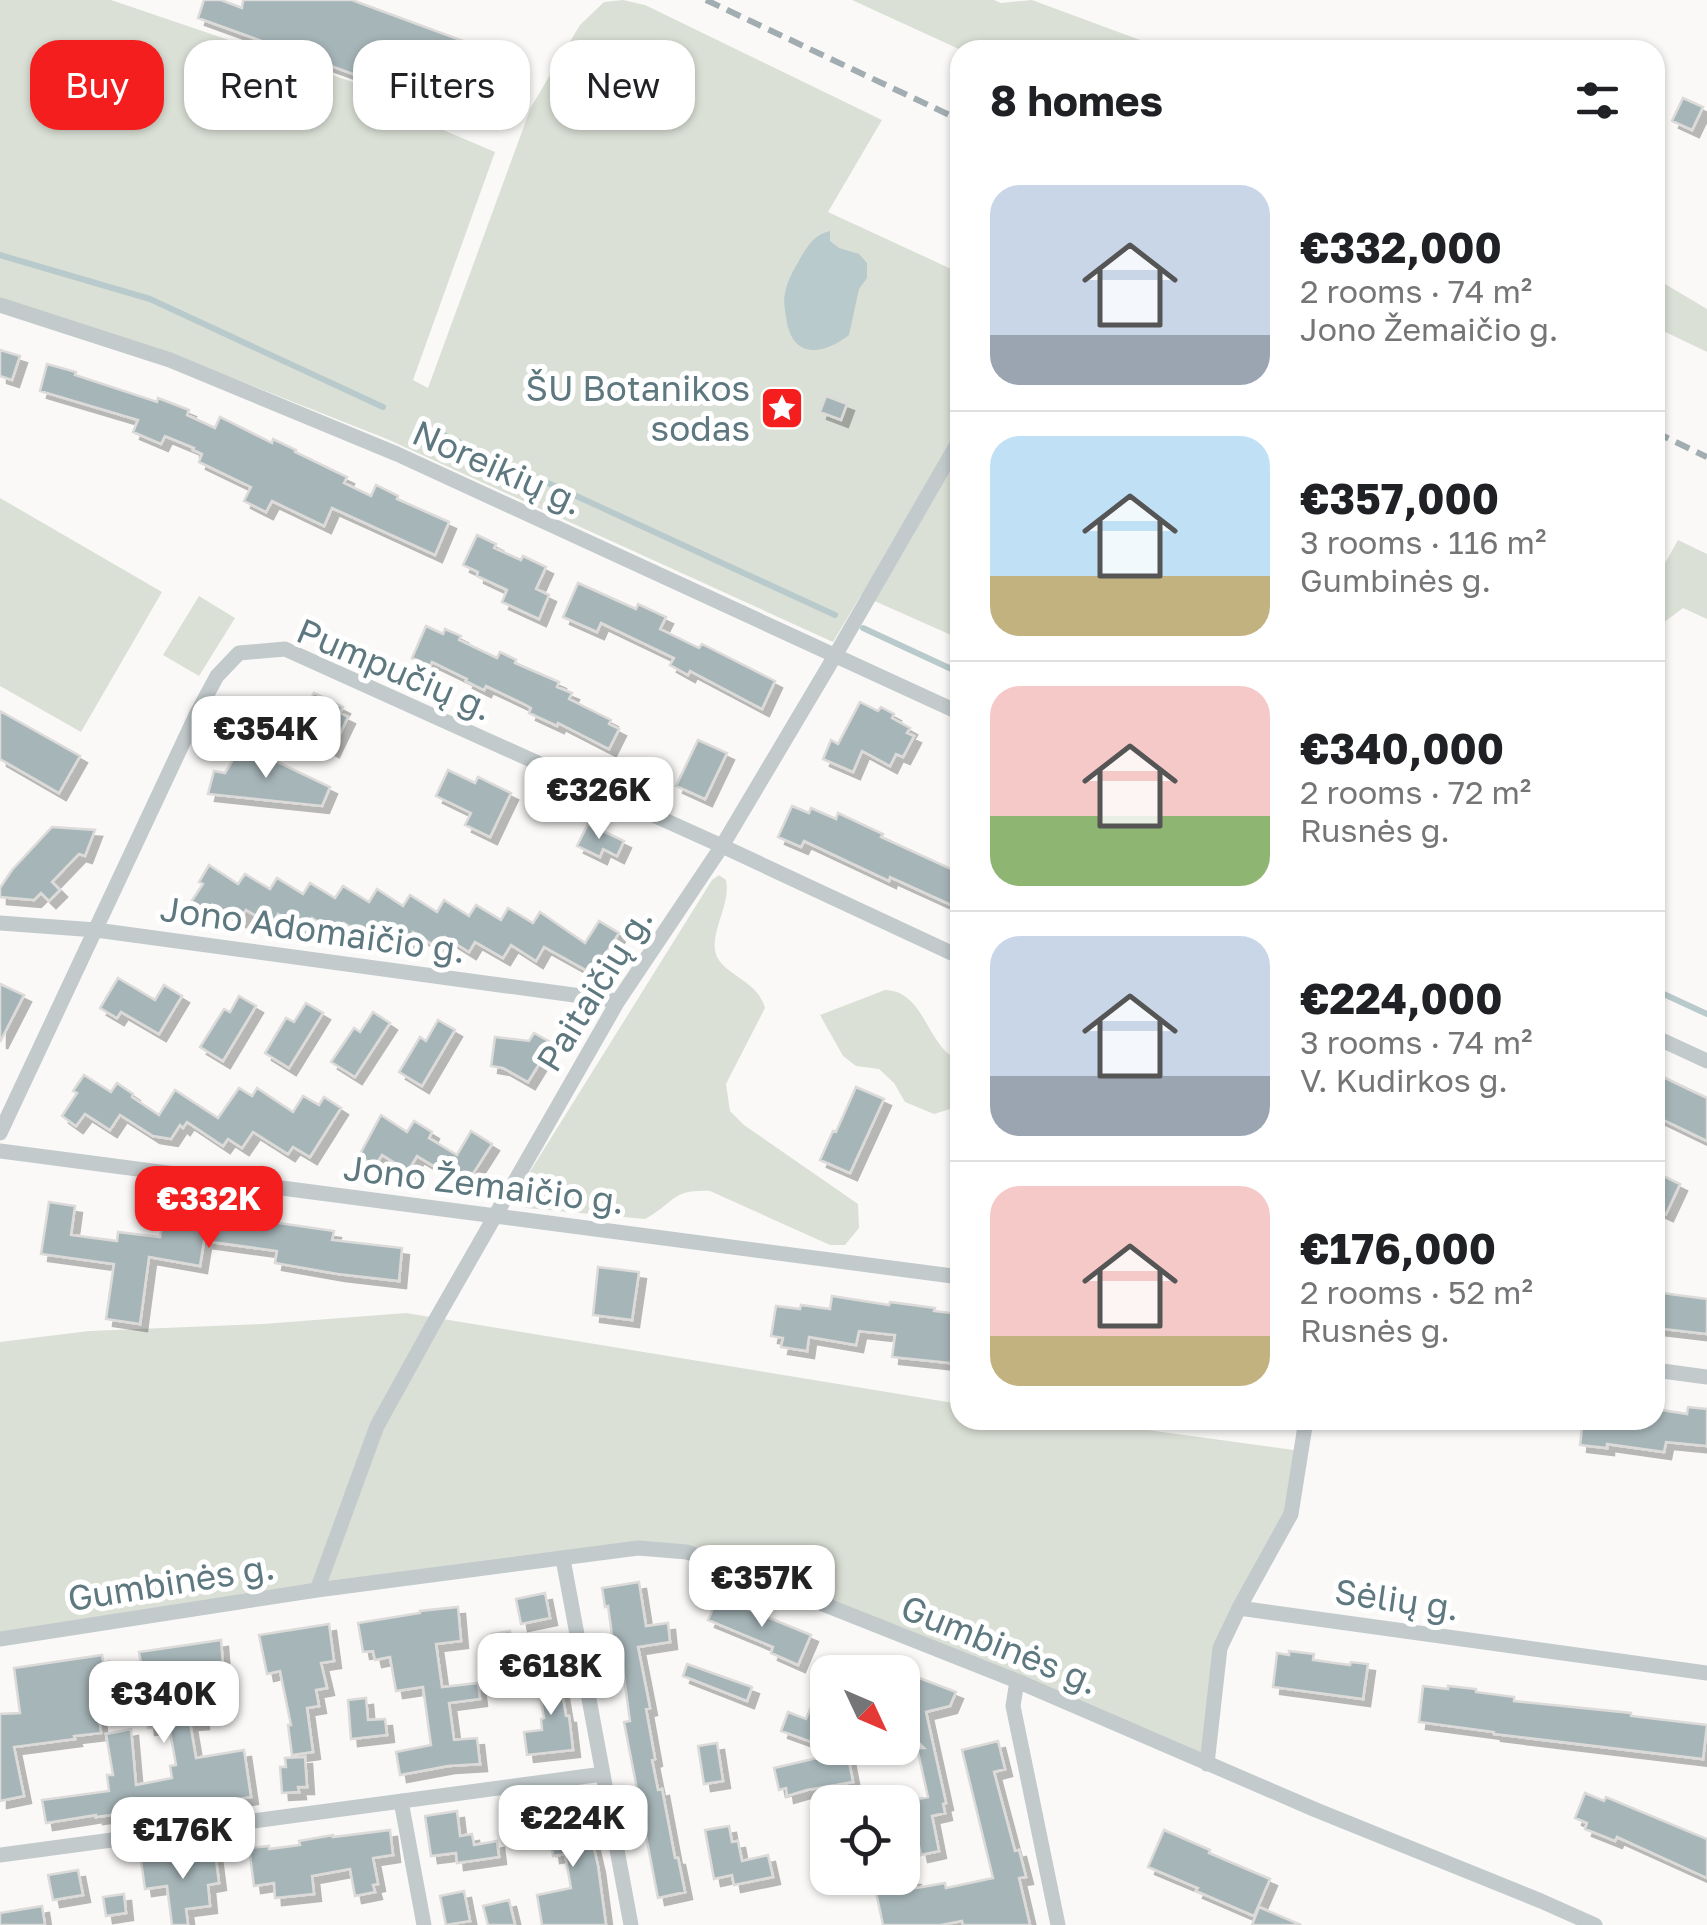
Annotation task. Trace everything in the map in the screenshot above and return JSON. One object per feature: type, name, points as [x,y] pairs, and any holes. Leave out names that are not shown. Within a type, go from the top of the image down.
[{"type":"street","name":"Noreikių g.","points":[[0,306],[170,360],[380,447],[950,707]]},
{"type":"street","name":"Paitaičių g.","points":[[317,1590],[377,1426],[494,1215],[618,1001],[722,846],[950,456]]},
{"type":"street","name":"Pumpučių g.","points":[[0,1133],[197,713],[216,676],[240,653],[285,649],[950,952]]},
{"type":"street","name":"Jono Adomaičio g.","points":[[0,923],[96,930],[618,1001]]},
{"type":"street","points":[[1665,1042],[1707,1061]]},
{"type":"street","name":"Jono Žemaičio g.","points":[[0,1151],[950,1277]]},
{"type":"street","points":[[1665,1371],[1707,1377]]},
{"type":"street","points":[[1207,1764],[1220,1648],[1291,1514],[1304,1430]]},
{"type":"street","name":"Gumbinės g.","points":[[0,1639],[317,1590],[638,1548],[687,1552],[1016,1682],[1595,1925]]},
{"type":"street","points":[[564,1558],[631,1925]]},
{"type":"street","name":"Sėlių g.","points":[[1239,1608],[1707,1673]]},
{"type":"street","points":[[1016,1682],[1013,1706],[1058,1925]]},
{"type":"street","points":[[0,1855],[603,1774]]},
{"type":"street","points":[[401,1800],[424,1925]]},
{"type":"shaded area","points":[[0,0],[111,0],[229,40],[184,40],[184,130],[333,130],[333,75],[353,82],[353,130],[443,130],[495,152],[413,380],[428,388],[523,130],[530,130],[531,107],[550,75],[550,130],[695,130],[695,40],[571,40],[580,25],[604,2],[623,0],[645,5],[882,120],[828,212],[950,268],[950,635],[861,595],[833,642],[387,439],[157,348],[0,299]]},
{"type":"shaded area","points":[[852,0],[1032,0],[1140,40],[950,40],[950,45]]},
{"type":"shaded area","points":[[830,231],[830,241],[859,254],[867,263],[867,278],[859,289],[849,335],[828,347],[809,350],[794,340],[789,330],[784,296],[807,248],[816,237]]},
{"type":"shaded area","points":[[1665,284],[1707,309],[1707,352],[1665,332]]},
{"type":"shaded area","points":[[0,498],[162,592],[81,732],[0,686]]},
{"type":"shaded area","points":[[1678,540],[1707,554],[1707,619],[1683,608],[1665,622],[1665,563]]},
{"type":"shaded area","points":[[199,596],[235,618],[199,676],[163,655]]},
{"type":"shaded area","points":[[719,875],[726,880],[727,889],[715,950],[723,965],[755,990],[765,1008],[726,1084],[730,1111],[744,1125],[858,1204],[859,1228],[845,1245],[830,1245],[710,1191],[680,1195],[645,1219],[526,1208],[517,1200],[516,1194],[712,880]]},
{"type":"shaded area","points":[[885,990],[905,996],[950,1054],[950,1109],[934,1114],[905,1102],[894,1083],[879,1069],[856,1066],[843,1056],[820,1015]]},
{"type":"shaded area","points":[[406,1313],[950,1402],[950,1430],[1147,1430],[1301,1451],[1291,1514],[1220,1648],[1207,1764],[663,1548],[0,1639],[0,1342],[89,1331]]},
{"type":"building","points":[[204,0],[221,0],[242,8],[243,0],[352,0],[460,40],[353,40],[353,74],[333,67],[333,40],[259,40],[198,18]]},
{"type":"building","points":[[1683,98],[1703,107],[1692,130],[1672,121]]},
{"type":"building","points":[[0,350],[20,356],[12,380],[0,376]]},
{"type":"building","points":[[47,364],[157,402],[158,398],[189,410],[187,415],[215,428],[220,417],[272,443],[273,439],[296,450],[347,477],[344,483],[371,496],[376,485],[449,522],[435,555],[332,508],[324,526],[272,501],[266,512],[244,501],[251,487],[199,462],[202,454],[194,448],[165,436],[161,444],[133,432],[138,420],[40,391]]},
{"type":"building","points":[[826,396],[847,404],[841,420],[820,412]]},
{"type":"building","points":[[477,535],[496,544],[494,548],[546,567],[536,589],[549,595],[539,619],[502,602],[507,590],[463,565]]},
{"type":"building","points":[[578,583],[636,609],[638,604],[666,617],[660,629],[699,648],[702,644],[775,681],[762,709],[690,671],[688,675],[670,665],[674,658],[601,623],[597,632],[563,617]]},
{"type":"building","points":[[426,626],[443,634],[445,629],[461,636],[459,640],[497,658],[500,652],[516,660],[515,663],[559,682],[557,687],[572,693],[569,699],[611,720],[609,724],[619,729],[609,749],[529,713],[531,708],[486,686],[484,690],[432,662],[430,666],[412,658]]},
{"type":"building","points":[[314,693],[343,707],[340,713],[348,717],[332,750],[312,740],[317,730],[300,722]]},
{"type":"building","points":[[860,702],[894,714],[892,718],[910,728],[907,733],[914,736],[903,757],[896,754],[890,766],[862,751],[853,772],[823,759],[831,740],[838,744]]},
{"type":"building","points":[[0,711],[80,756],[59,793],[0,759]]},
{"type":"building","points":[[698,740],[727,753],[705,799],[676,786]]},
{"type":"building","points":[[242,745],[330,787],[322,806],[208,794],[214,771],[225,773]]},
{"type":"building","points":[[448,770],[475,783],[478,777],[511,793],[490,837],[465,825],[471,813],[436,796]]},
{"type":"building","points":[[792,806],[809,813],[811,808],[836,819],[838,813],[950,868],[950,904],[804,841],[801,847],[778,837]]},
{"type":"building","points":[[588,824],[624,841],[617,856],[603,849],[600,857],[577,846]]},
{"type":"building","points":[[52,827],[95,830],[85,856],[79,854],[52,882],[60,890],[49,901],[41,893],[34,900],[0,897],[0,888],[12,870]]},
{"type":"building","points":[[209,865],[238,884],[245,874],[270,889],[277,878],[303,894],[310,883],[335,898],[343,886],[369,902],[377,889],[403,906],[410,895],[437,912],[444,900],[469,916],[476,905],[501,920],[508,908],[533,923],[540,912],[585,943],[599,921],[619,933],[593,974],[544,947],[536,961],[511,945],[503,958],[475,942],[469,952],[445,937],[438,948],[413,932],[406,945],[378,927],[370,940],[344,923],[337,934],[312,918],[305,930],[278,914],[272,925],[246,910],[239,920],[213,905],[206,916],[189,905],[203,884],[199,882]]},
{"type":"building","points":[[118,978],[155,1000],[164,985],[182,996],[159,1034],[121,1012],[117,1018],[100,1008]]},
{"type":"building","points":[[0,984],[24,995],[0,1042]]},
{"type":"building","points":[[239,996],[256,1006],[223,1061],[200,1047],[224,1009],[230,1012]]},
{"type":"building","points":[[306,1003],[323,1013],[289,1068],[265,1053],[286,1018],[294,1022]]},
{"type":"building","points":[[373,1012],[390,1023],[355,1077],[331,1062],[354,1028],[360,1032]]},
{"type":"building","points":[[438,1020],[455,1030],[422,1086],[399,1072],[420,1037],[426,1041]]},
{"type":"building","points":[[534,1033],[552,1043],[528,1082],[491,1066],[495,1037],[529,1041]]},
{"type":"building","points":[[84,1075],[111,1092],[117,1083],[159,1115],[175,1090],[218,1118],[239,1088],[252,1096],[257,1088],[293,1112],[303,1096],[319,1105],[324,1097],[341,1108],[310,1157],[293,1147],[288,1154],[253,1132],[242,1148],[228,1139],[223,1146],[187,1122],[183,1128],[180,1125],[171,1139],[153,1136],[120,1115],[110,1130],[85,1114],[76,1126],[62,1116]]},
{"type":"building","points":[[1665,1078],[1707,1098],[1707,1141],[1665,1121]]},
{"type":"building","points":[[856,1087],[884,1099],[850,1173],[820,1160]]},
{"type":"building","points":[[381,1115],[407,1132],[414,1121],[432,1132],[429,1138],[457,1155],[471,1131],[492,1144],[467,1183],[417,1156],[408,1171],[382,1155],[375,1166],[359,1156]]},
{"type":"building","points":[[1665,1177],[1680,1184],[1665,1214]]},
{"type":"building","points":[[49,1202],[75,1206],[71,1235],[117,1241],[118,1232],[160,1237],[165,1209],[189,1213],[188,1218],[228,1225],[230,1216],[334,1231],[332,1240],[402,1248],[399,1281],[275,1263],[277,1251],[204,1241],[200,1266],[149,1257],[140,1324],[106,1319],[114,1264],[41,1254]]},
{"type":"building","points":[[598,1267],[639,1272],[632,1320],[593,1315]]},
{"type":"building","points":[[1665,1293],[1707,1299],[1707,1334],[1665,1329]]},
{"type":"building","points":[[832,1296],[950,1313],[950,1363],[892,1357],[895,1335],[859,1331],[856,1345],[809,1337],[807,1351],[781,1347],[783,1338],[771,1336],[776,1306],[830,1309]]},
{"type":"building","points":[[1688,1407],[1707,1409],[1707,1446],[1666,1442],[1664,1452],[1607,1444],[1607,1448],[1580,1445],[1582,1430],[1665,1430],[1665,1411],[1687,1414]]},
{"type":"building","points":[[639,1582],[646,1626],[668,1623],[670,1642],[638,1647],[650,1708],[646,1709],[655,1759],[652,1760],[685,1892],[658,1898],[624,1722],[630,1721],[623,1670],[617,1671],[602,1588]]},
{"type":"building","points":[[545,1593],[550,1618],[521,1624],[516,1599]]},
{"type":"building","points":[[718,1597],[811,1635],[798,1665],[771,1653],[773,1647],[708,1620]]},
{"type":"building","points":[[458,1607],[461,1641],[436,1644],[442,1687],[478,1683],[480,1699],[449,1703],[454,1740],[477,1738],[480,1764],[400,1775],[396,1752],[431,1745],[423,1687],[396,1691],[390,1657],[375,1660],[373,1651],[363,1652],[358,1623]]},
{"type":"building","points":[[329,1624],[334,1661],[321,1663],[327,1688],[316,1690],[319,1706],[307,1708],[313,1752],[292,1755],[291,1725],[280,1671],[267,1674],[259,1635]]},
{"type":"building","points":[[510,1631],[514,1651],[496,1655],[492,1634]]},
{"type":"building","points":[[221,1640],[223,1666],[195,1668],[202,1722],[190,1723],[196,1758],[244,1750],[251,1797],[212,1803],[211,1799],[46,1823],[42,1800],[109,1791],[107,1775],[113,1775],[106,1734],[131,1729],[136,1785],[172,1778],[170,1766],[176,1765],[169,1726],[148,1728],[148,1702],[139,1652]]},
{"type":"building","points":[[1289,1651],[1314,1654],[1313,1660],[1368,1664],[1363,1699],[1273,1687],[1277,1653],[1289,1655]]},
{"type":"building","points":[[102,1655],[108,1692],[96,1693],[101,1733],[14,1747],[24,1796],[0,1801],[0,1714],[20,1713],[14,1668]]},
{"type":"building","points":[[687,1664],[752,1687],[747,1701],[683,1676]]},
{"type":"building","points":[[558,1668],[573,1750],[527,1755],[524,1732],[542,1730],[544,1718],[536,1672]]},
{"type":"building","points":[[920,1678],[956,1692],[950,1706],[926,1712],[946,1803],[945,1813],[932,1816],[939,1851],[921,1855],[920,1799],[928,1797],[920,1761],[920,1748],[924,1748],[920,1744]]},
{"type":"building","points":[[1423,1686],[1476,1689],[1514,1697],[1514,1701],[1707,1725],[1703,1759],[1419,1722]]},
{"type":"building","points":[[366,1698],[368,1720],[385,1719],[387,1735],[351,1739],[348,1700]]},
{"type":"building","points":[[810,1709],[810,1741],[781,1731],[788,1712],[806,1719]]},
{"type":"building","points":[[998,1741],[1005,1769],[994,1772],[1026,1877],[1019,1878],[1030,1925],[963,1925],[962,1921],[883,1925],[877,1895],[920,1895],[920,1887],[945,1883],[946,1888],[993,1878],[962,1750]]},
{"type":"building","points":[[717,1743],[723,1781],[704,1784],[698,1746]]},
{"type":"building","points":[[305,1757],[307,1787],[282,1793],[280,1767],[286,1767],[285,1758]]},
{"type":"building","points":[[810,1760],[810,1765],[850,1765],[853,1782],[810,1785],[810,1789],[787,1796],[786,1788],[779,1790],[774,1768]]},
{"type":"building","points":[[1585,1793],[1604,1801],[1606,1797],[1707,1839],[1707,1878],[1617,1837],[1615,1841],[1585,1829],[1587,1823],[1575,1818]]},
{"type":"building","points":[[583,1802],[606,1925],[542,1925],[537,1895],[571,1888],[565,1854],[553,1856],[540,1812]]},
{"type":"building","points":[[457,1811],[460,1836],[472,1834],[474,1845],[497,1841],[499,1857],[457,1863],[456,1853],[431,1856],[425,1816]]},
{"type":"building","points":[[729,1826],[732,1842],[738,1841],[742,1861],[768,1855],[773,1877],[734,1885],[732,1875],[714,1879],[705,1830]]},
{"type":"building","points":[[390,1830],[393,1855],[373,1858],[378,1884],[373,1885],[375,1892],[355,1896],[350,1869],[312,1876],[314,1894],[275,1898],[274,1883],[254,1886],[249,1848],[269,1849],[333,1835]]},
{"type":"building","points":[[1164,1830],[1270,1879],[1254,1916],[1148,1867]]},
{"type":"building","points":[[215,1852],[219,1883],[208,1885],[210,1906],[186,1909],[188,1925],[172,1925],[167,1886],[145,1889],[141,1861]]},
{"type":"building","points":[[78,1870],[83,1895],[53,1900],[48,1875]]},
{"type":"building","points":[[464,1891],[470,1921],[446,1925],[440,1896]]},
{"type":"building","points":[[124,1894],[126,1913],[106,1916],[103,1897]]},
{"type":"building","points":[[509,1900],[515,1925],[488,1925],[483,1906]]},
{"type":"building","points":[[42,1906],[45,1925],[0,1925],[0,1913]]},
{"type":"building","points":[[1259,1907],[1301,1925],[1252,1925]]},
{"type":"waterway","points":[[0,255],[150,299],[383,407]]},
{"type":"waterway","points":[[435,431],[835,615]]},
{"type":"waterway","points":[[863,628],[950,668]]},
{"type":"waterway","points":[[1665,995],[1707,1014]]},
{"type":"railway","points":[[706,0],[950,115]]},
{"type":"railway","points":[[1665,437],[1707,457]]},
{"type":"place","name":"ŠU Botanikos sodas","points":[[782,408]]}]
